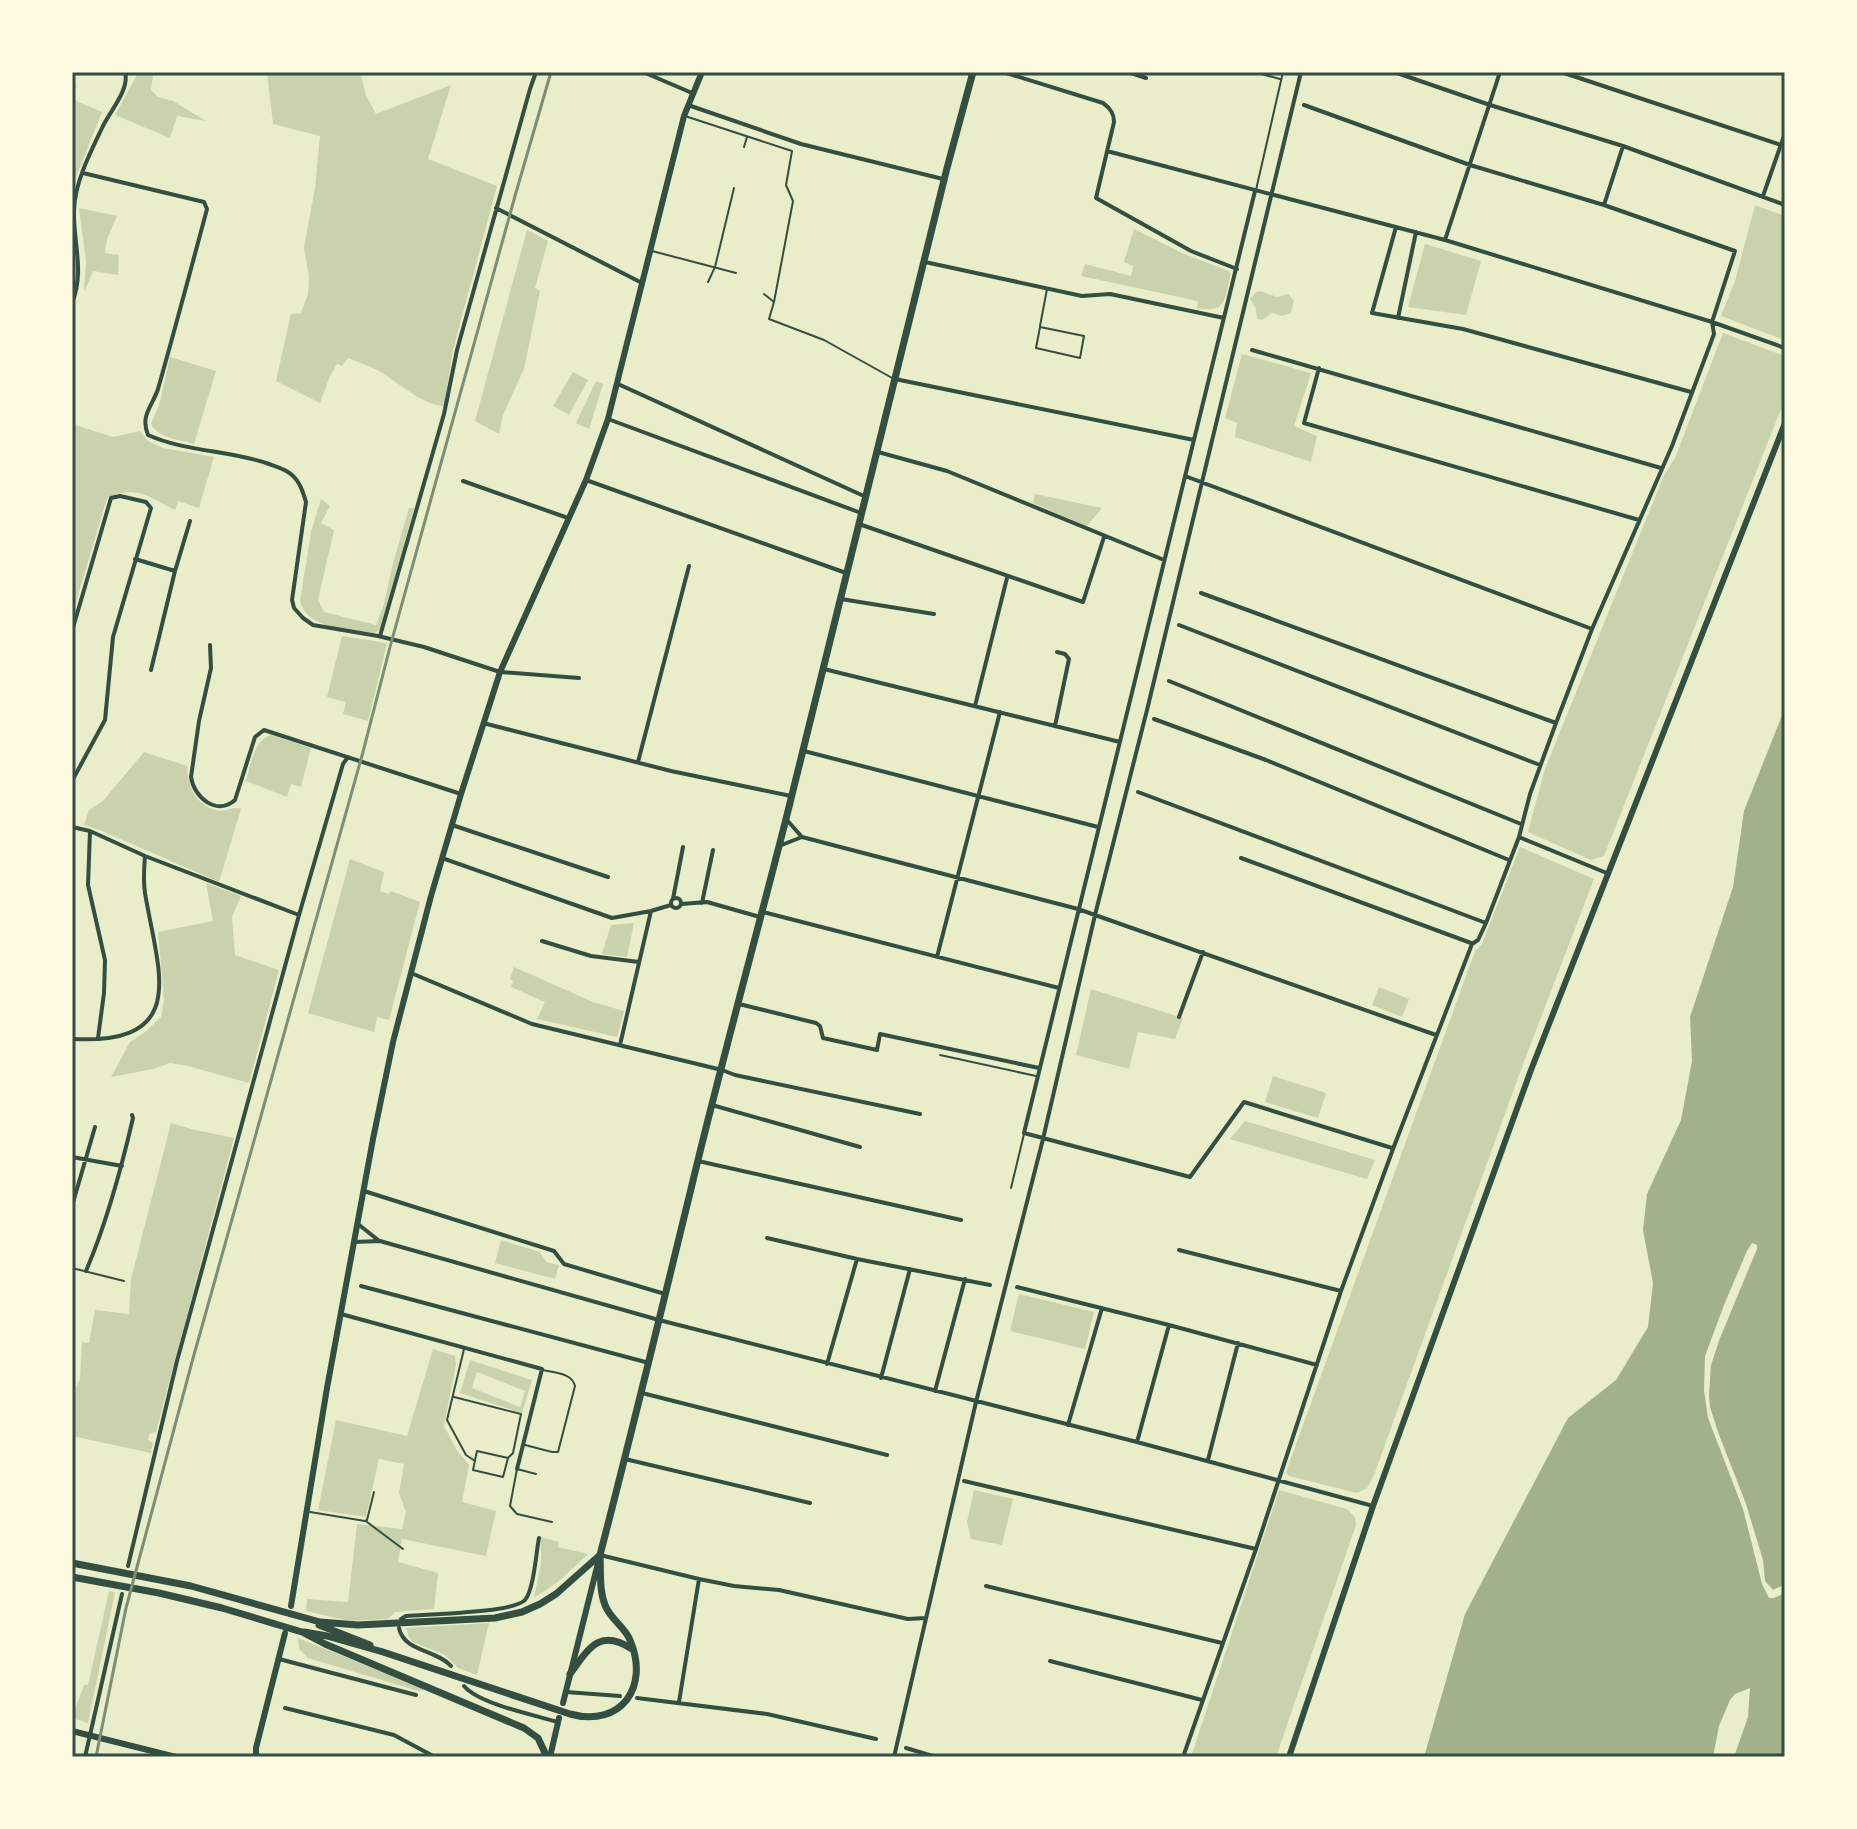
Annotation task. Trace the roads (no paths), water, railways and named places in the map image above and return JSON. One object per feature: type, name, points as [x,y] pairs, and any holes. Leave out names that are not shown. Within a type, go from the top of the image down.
[{"type":"main road","points":[[72,1563],[250,1601],[343,1633],[383,1652],[575,1715],[596,1717],[609,1714],[629,1697],[636,1684],[637,1672],[629,1638],[603,1601],[600,1555],[973,72]]},
{"type":"main road","points":[[302,1632],[343,1633],[515,1614],[548,1600],[600,1555]]},
{"type":"main road","points":[[72,1577],[183,1598],[302,1632],[524,1728],[538,1738],[548,1757]]},
{"type":"main road","points":[[570,1674],[599,1641],[615,1640],[632,1649]]},
{"type":"street","points":[[72,303],[80,269],[74,213],[76,195],[102,126],[125,85],[125,72]]},
{"type":"street","points":[[380,636],[444,414],[457,350],[536,72]]},
{"type":"street","points":[[643,72],[692,93]]},
{"type":"street","points":[[291,1606],[305,1511],[354,1242],[387,1068],[411,973],[442,858],[500,672],[586,480],[608,419],[684,116],[702,72]]},
{"type":"street","points":[[1003,72],[1109,106],[1114,122],[1096,198],[1191,251],[1237,269]]},
{"type":"street","points":[[1128,72],[1146,78]]},
{"type":"street","points":[[894,1757],[976,1402],[1043,1139],[1301,72]]},
{"type":"street","points":[[1394,72],[1623,146],[1785,205]]},
{"type":"street","points":[[1445,240],[1500,72]]},
{"type":"street","points":[[1561,72],[1781,145]]},
{"type":"street","points":[[688,105],[801,144],[945,180]]},
{"type":"street","points":[[1183,1757],[1341,1291],[1393,1149],[1472,944],[1478,940],[1486,923],[1510,861],[1540,765],[1592,629],[1672,446],[1714,334],[1712,322],[1735,251],[1604,205],[1470,165],[1304,105]]},
{"type":"street","points":[[1763,196],[1785,133]]},
{"type":"street","points":[[1604,205],[1623,146]]},
{"type":"street","points":[[1107,151],[1445,240],[1712,322],[1785,348]]},
{"type":"street","points":[[83,173],[204,202],[207,209],[156,395],[144,425],[148,435],[165,443],[246,457],[286,470],[294,477],[306,502],[292,600],[294,608],[303,618],[313,625],[424,647],[500,672],[579,678]]},
{"type":"street","points":[[1255,191],[1024,1133],[1190,1177],[1244,1102],[1393,1149]]},
{"type":"street","points":[[496,208],[642,283]]},
{"type":"street","points":[[1396,227],[1372,313],[1463,329],[1691,392]]},
{"type":"street","points":[[1398,318],[1416,232]]},
{"type":"street","points":[[925,262],[1082,296],[1110,294],[1224,318]]},
{"type":"street","points":[[1252,350],[1662,468]]},
{"type":"street","points":[[1319,368],[1304,423],[1640,520]]},
{"type":"street","points":[[895,379],[1194,440]]},
{"type":"street","points":[[618,384],[866,497]]},
{"type":"street","points":[[608,419],[862,513]]},
{"type":"street","points":[[1289,1757],[1373,1506],[1521,1096],[1785,423]]},
{"type":"street","points":[[878,452],[947,471],[1164,560]]},
{"type":"street","points":[[1185,476],[1592,629]]},
{"type":"street","points":[[586,480],[846,573]]},
{"type":"street","points":[[463,481],[568,518]]},
{"type":"street","points":[[72,631],[111,498],[120,496],[146,502],[151,508],[113,637],[105,720],[72,781]]},
{"type":"street","points":[[151,670],[190,521]]},
{"type":"street","points":[[859,524],[1083,602],[1104,536]]},
{"type":"street","points":[[135,559],[175,571]]},
{"type":"street","points":[[638,762],[689,566]]},
{"type":"street","points":[[975,706],[1007,578]]},
{"type":"street","points":[[1201,593],[1556,723]]},
{"type":"street","points":[[840,599],[934,614]]},
{"type":"street","points":[[1179,625],[1540,765]]},
{"type":"street","points":[[210,645],[211,668],[191,768],[192,785],[211,804],[221,807],[235,800],[255,737],[264,730],[461,794]]},
{"type":"street","points":[[1055,726],[1069,659],[1057,652]]},
{"type":"street","points":[[823,669],[1120,742]]},
{"type":"street","points":[[1169,681],[1521,824]]},
{"type":"street","points":[[937,957],[1000,712]]},
{"type":"street","points":[[1154,719],[1266,760],[1510,861]]},
{"type":"street","points":[[483,723],[709,780],[791,796]]},
{"type":"street","points":[[802,751],[1099,827]]},
{"type":"street","points":[[128,1566],[181,1345],[299,915],[343,764],[348,757]]},
{"type":"street","points":[[1138,792],[1486,923]]},
{"type":"street","points":[[786,819],[802,837],[1078,909],[1436,1035]]},
{"type":"street","points":[[452,825],[608,877]]},
{"type":"street","points":[[72,827],[90,831],[145,856],[299,915]]},
{"type":"street","points":[[90,831],[88,885],[105,960],[98,1039]]},
{"type":"street","points":[[779,846],[802,837]]},
{"type":"street","points":[[1519,837],[1609,874]]},
{"type":"street","points":[[672,902],[683,847]]},
{"type":"street","points":[[702,903],[713,850]]},
{"type":"street","points":[[72,1039],[126,1034],[142,1026],[155,1012],[161,979],[144,889],[145,856]]},
{"type":"street","points":[[442,858],[612,918],[651,911],[680,899],[681,904],[702,903],[760,914],[1059,988]]},
{"type":"street","points":[[1241,858],[1472,944]]},
{"type":"street","points":[[620,1045],[651,911]]},
{"type":"street","points":[[542,941],[591,956],[639,962]]},
{"type":"street","points":[[1179,1017],[1203,952]]},
{"type":"street","points":[[411,973],[532,1024],[735,1075],[920,1114]]},
{"type":"street","points":[[739,1004],[816,1023],[823,1038],[847,1044],[877,1050],[880,1034],[1039,1068]]},
{"type":"street","points":[[712,1105],[860,1147]]},
{"type":"street","points":[[86,1271],[122,1166],[132,1115]]},
{"type":"street","points":[[72,1206],[95,1127]]},
{"type":"street","points":[[72,1157],[122,1166]]},
{"type":"street","points":[[698,1161],[961,1220]]},
{"type":"street","points":[[364,1191],[554,1251],[564,1264],[666,1295]]},
{"type":"street","points":[[358,1224],[380,1241]]},
{"type":"street","points":[[767,1238],[990,1285]]},
{"type":"street","points":[[354,1242],[380,1241],[659,1320],[1208,1460],[1373,1506]]},
{"type":"street","points":[[1179,1250],[1341,1291]]},
{"type":"street","points":[[827,1364],[857,1259]]},
{"type":"street","points":[[881,1378],[910,1269]]},
{"type":"street","points":[[935,1391],[965,1279]]},
{"type":"street","points":[[361,1286],[649,1363]]},
{"type":"street","points":[[1017,1287],[1317,1365]]},
{"type":"street","points":[[1068,1425],[1102,1308]]},
{"type":"street","points":[[341,1314],[542,1369],[517,1469]]},
{"type":"street","points":[[1137,1442],[1169,1325]]},
{"type":"street","points":[[1208,1460],[1238,1343]]},
{"type":"street","points":[[642,1393],[887,1455]]},
{"type":"street","points":[[625,1459],[810,1503]]},
{"type":"street","points":[[964,1481],[1256,1549]]},
{"type":"street","points":[[401,1619],[520,1604],[530,1590],[539,1538]]},
{"type":"street","points":[[563,1703],[600,1555],[734,1586],[779,1590],[908,1619],[925,1618]]},
{"type":"street","points":[[679,1702],[699,1579]]},
{"type":"street","points":[[986,1586],[1222,1643]]},
{"type":"street","points":[[85,1757],[122,1594]]},
{"type":"street","points":[[399,1628],[408,1644],[442,1657],[451,1666]]},
{"type":"street","points":[[254,1757],[285,1633]]},
{"type":"street","points":[[278,1659],[416,1695]]},
{"type":"street","points":[[1050,1661],[1203,1700]]},
{"type":"street","points":[[464,1686],[470,1693],[485,1700],[558,1720],[548,1757]]},
{"type":"street","points":[[566,1692],[620,1696]]},
{"type":"street","points":[[637,1698],[780,1716],[876,1739]]},
{"type":"street","points":[[285,1708],[394,1735],[435,1757]]},
{"type":"street","points":[[72,1731],[176,1757]]},
{"type":"street","points":[[906,1748],[936,1757]]},
{"type":"lane","points":[[1254,72],[1281,79]]},
{"type":"lane","points":[[1255,191],[1283,72]]},
{"type":"lane","points":[[684,116],[792,151],[786,185],[793,201],[769,319],[824,340],[895,379]]},
{"type":"lane","points":[[744,147],[747,136]]},
{"type":"lane","points":[[708,282],[715,267],[734,188]]},
{"type":"lane","points":[[651,250],[736,273]]},
{"type":"lane","points":[[1040,327],[1084,336],[1080,358],[1036,348],[1047,288]]},
{"type":"lane","points":[[764,294],[774,302]]},
{"type":"lane","points":[[940,1055],[1037,1076]]},
{"type":"lane","points":[[1011,1188],[1024,1133]]},
{"type":"lane","points":[[72,1268],[124,1281]]},
{"type":"lane","points":[[464,1348],[447,1420],[466,1455],[475,1461]]},
{"type":"lane","points":[[523,1445],[558,1452],[575,1386],[569,1376],[542,1369]]},
{"type":"lane","points":[[453,1397],[521,1414],[513,1453],[508,1458],[504,1476],[473,1468],[479,1450],[508,1458]]},
{"type":"lane","points":[[536,1474],[517,1469],[509,1501],[511,1509],[517,1514],[552,1522]]},
{"type":"lane","points":[[366,1521],[374,1492]]},
{"type":"lane","points":[[305,1511],[366,1521],[403,1549]]},
{"type":"railway","points":[[96,1757],[126,1608],[192,1362],[551,72]]}]
